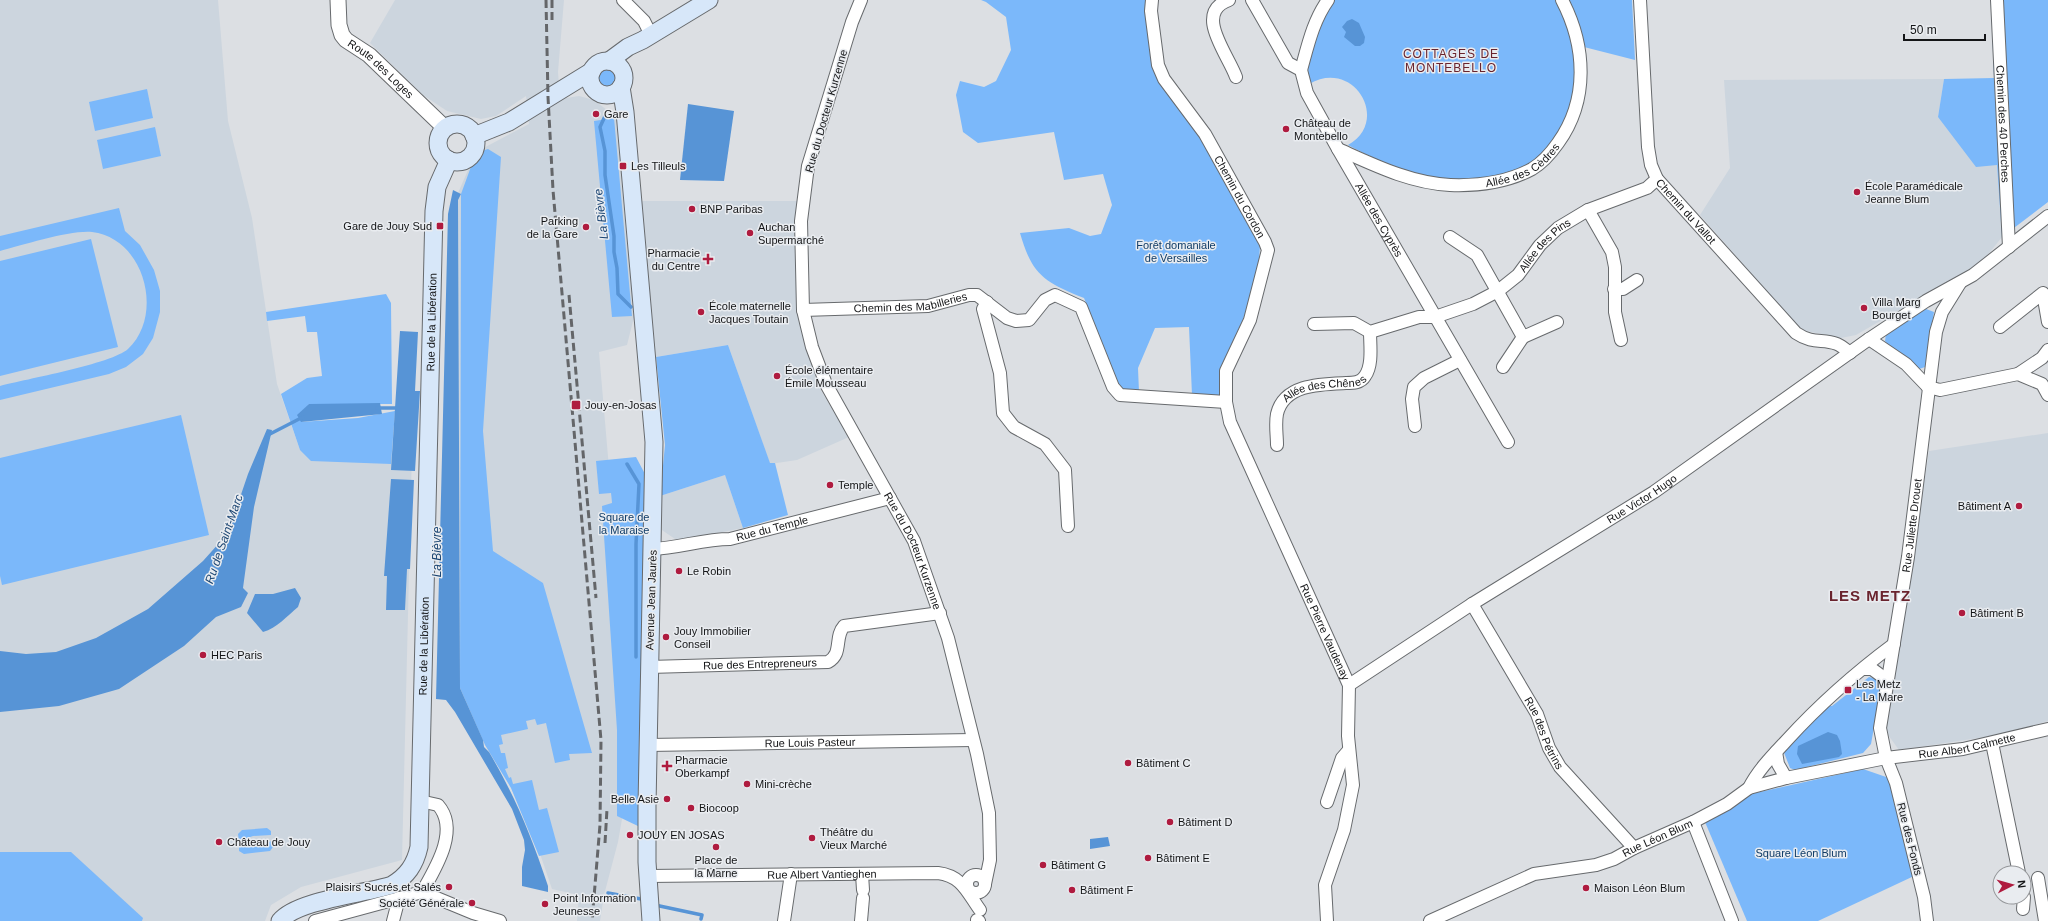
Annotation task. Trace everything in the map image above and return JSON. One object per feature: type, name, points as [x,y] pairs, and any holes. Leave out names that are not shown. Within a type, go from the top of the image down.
[{"type":"main road","points":[[474,136],[509,122],[592,71],[600,63],[609,61],[628,47],[647,38],[709,0]]},
{"type":"main road","points":[[553,94],[599,92],[614,93],[647,38]]},
{"type":"main road","points":[[609,61],[618,66],[622,79]]},
{"type":"main road","points":[[592,71],[590,80],[626,125]]},
{"type":"main road","name":"Avenue Jean Jaurès","points":[[622,79],[632,199],[640,221],[643,247],[639,279],[654,442],[648,745],[648,876],[651,921]]},
{"type":"main road","points":[[454,124],[460,124],[469,128],[474,136],[474,150],[468,158],[459,162],[449,160],[441,153],[439,148],[439,137],[444,128],[454,124]]},
{"type":"main road","name":"Rue de la Libération","points":[[280,921],[286,914],[301,906],[379,889],[400,880],[416,862],[419,847],[434,201],[437,187],[449,160]]},
{"type":"street","name":"Route des Loges","points":[[338,0],[340,30],[346,40],[369,55],[444,128]]},
{"type":"street","points":[[623,0],[644,21],[647,38]]},
{"type":"street","name":"Rue du Docteur Kurzenne","points":[[861,0],[850,28],[808,166],[801,221],[804,310],[812,348],[826,384],[914,541],[948,638],[977,754],[990,820],[990,866],[978,918]]},
{"type":"street","name":"Chemin du Cordon","points":[[1152,0],[1151,11],[1158,65],[1164,79],[1205,134],[1268,250],[1250,320],[1226,371],[1226,402]]},
{"type":"street","points":[[1229,0],[1219,3],[1213,10],[1213,22],[1218,45],[1230,61],[1236,77]]},
{"type":"street","points":[[1252,0],[1288,62],[1301,70],[1311,31],[1328,0]]},
{"type":"street","name":"Allée des Cèdres","points":[[1338,149],[1396,174],[1434,184],[1458,185],[1490,183],[1521,174],[1534,168],[1554,149],[1563,137],[1572,121],[1580,91],[1581,70],[1578,45],[1569,14],[1562,0]]},
{"type":"street","name":"Chemin du Vallot","points":[[1640,0],[1648,147],[1651,165],[1657,179],[1796,333],[1810,340],[1836,343],[1850,353]]},
{"type":"street","name":"Chemin des 40 Perches","points":[[1997,0],[2009,247]]},
{"type":"street","name":"Allée des Cyprès","points":[[1301,70],[1307,93],[1338,149],[1508,442]]},
{"type":"street","name":"Allée des Pins","points":[[1370,332],[1420,317],[1435,317],[1473,304],[1498,291],[1518,275],[1540,245],[1558,228],[1588,210],[1647,188],[1657,179]]},
{"type":"street","points":[[1588,210],[1612,252],[1615,267],[1615,312],[1621,340]]},
{"type":"street","points":[[1961,282],[2048,216]]},
{"type":"street","points":[[1450,237],[1477,255],[1523,337]]},
{"type":"street","points":[[1614,289],[1623,289],[1637,280]]},
{"type":"street","name":"Rue Victor Hugo","points":[[1349,685],[1472,604],[1654,492],[1926,300],[1961,282]]},
{"type":"street","name":"Rue Juliette Drouet","points":[[1886,758],[1880,728],[1909,549],[1936,332],[1942,312],[1961,282]]},
{"type":"street","points":[[2045,291],[2048,322]]},
{"type":"street","points":[[2000,327],[2045,291]]},
{"type":"street","name":"Chemin des Mabilleries","points":[[804,310],[928,306],[969,295],[977,295],[1007,318],[1016,322],[1029,320],[1045,300],[1055,295],[1080,306],[1113,387],[1120,395],[1226,402]]},
{"type":"street","points":[[1926,300],[1942,312]]},
{"type":"street","points":[[987,302],[983,309],[1000,373],[1003,413],[1014,427],[1045,444],[1066,470],[1068,526]]},
{"type":"street","points":[[1503,367],[1523,337],[1557,322]]},
{"type":"street","points":[[1314,324],[1354,323],[1370,332]]},
{"type":"street","name":"Allée des Chênes","points":[[1277,445],[1277,415],[1283,399],[1295,391],[1320,384],[1356,383],[1364,378],[1369,368],[1370,332]]},
{"type":"street","points":[[1869,339],[1906,364],[1928,387],[1940,390],[2018,374],[2045,354]]},
{"type":"street","points":[[2045,354],[2040,368],[2042,384],[2048,395]]},
{"type":"street","points":[[1415,426],[1412,399],[1414,388],[1424,378],[1460,360]]},
{"type":"street","points":[[2018,374],[2042,384]]},
{"type":"street","name":"Rue Pierre Vaudenay","points":[[1226,402],[1230,422],[1349,685],[1349,750],[1353,785],[1344,830],[1325,885],[1328,921]]},
{"type":"street","name":"Rue du Temple","points":[[652,549],[672,548],[710,540],[730,539],[890,498]]},
{"type":"street","name":"Rue des Pétrins","points":[[1472,604],[1537,714],[1549,748],[1560,766],[1634,848]]},
{"type":"street","name":"Rue des Entrepreneurs","points":[[649,667],[828,662],[834,659],[837,653],[841,630],[844,626],[940,613]]},
{"type":"street","points":[[1749,788],[1755,777],[1776,752],[1821,704],[1894,644]]},
{"type":"street","points":[[1864,669],[1872,669],[1887,680]]},
{"type":"street","name":"Rue Albert Calmette","points":[[1886,758],[1963,749],[2048,730]]},
{"type":"street","name":"Rue Louis Pasteur","points":[[648,745],[973,740]]},
{"type":"street","points":[[1992,743],[2017,865]]},
{"type":"street","points":[[1327,802],[1342,758],[1349,750]]},
{"type":"street","points":[[1776,752],[1778,764],[1786,778]]},
{"type":"street","name":"Rue Léon Blum","points":[[1430,921],[1534,874],[1596,865],[1614,859],[1634,848],[1693,822],[1727,804],[1749,788],[1786,778],[1886,758]]},
{"type":"street","name":"Rue des Fonds","points":[[1886,758],[1896,783],[1924,897],[1927,921]]},
{"type":"street","points":[[420,801],[438,805],[444,817],[446,827],[442,854],[422,892]]},
{"type":"street","points":[[1693,822],[1732,921]]},
{"type":"street","points":[[938,873],[951,871],[976,875],[981,876],[985,885],[982,891],[976,893],[969,892],[968,879],[976,875]]},
{"type":"street","name":"Rue Albert Vantieghen","points":[[648,876],[938,873],[952,875],[969,892],[978,918]]},
{"type":"street","points":[[784,921],[791,874]]},
{"type":"street","points":[[861,921],[863,894],[862,874]]},
{"type":"street","points":[[2038,878],[2046,921]]},
{"type":"street","points":[[315,921],[422,892],[473,913],[500,921]]},
{"type":"street","points":[[393,921],[399,898]]},
{"type":"shaded area","name":"HEC Paris","points":[[0,0],[218,0],[228,121],[252,218],[277,384],[300,450],[412,451],[402,860],[301,887],[271,905],[265,921],[0,921]]},
{"type":"shaded area","points":[[395,0],[564,0],[558,72],[560,99],[579,96],[594,100],[612,114],[616,120],[634,317],[627,345],[599,352],[612,503],[626,796],[618,842],[604,895],[600,921],[577,921],[579,895],[552,889],[534,836],[459,679],[458,193],[476,152],[529,124],[526,96],[496,116],[481,119],[447,111],[423,95],[370,43]]},
{"type":"shaded area","name":"École Paramédicale Jeanne Blum","points":[[1944,79],[1938,117],[1997,165],[2002,237],[1982,262],[1856,335],[1841,338],[1801,330],[1700,215],[1730,168],[1724,80]]},
{"type":"shaded area","points":[[638,201],[797,201],[795,268],[797,301],[811,363],[820,389],[849,437],[797,460],[770,464],[728,345],[656,357]]},
{"type":"shaded area","points":[[2048,433],[2048,721],[2005,734],[1899,750],[1886,732],[1929,451]]},
{"type":"shaded area","points":[[725,475],[743,528],[678,541],[659,528],[660,496]]},
{"type":"green space","name":"Forêt domaniale de Versailles","points":[[981,0],[1147,0],[1153,68],[1201,138],[1260,245],[1259,262],[1244,317],[1220,369],[1219,396],[1192,395],[1189,327],[1155,328],[1138,368],[1139,392],[1121,390],[1084,298],[1049,281],[1035,268],[1029,259],[1020,233],[1069,228],[1090,236],[1101,234],[1112,205],[1103,174],[1064,180],[1054,132],[978,143],[963,132],[956,95],[960,81],[984,87],[996,81],[1011,50],[1006,17]]},
{"type":"green space","points":[[1334,0],[1557,0],[1572,33],[1576,63],[1576,79],[1573,94],[1564,122],[1543,153],[1535,161],[1527,166],[1506,174],[1483,179],[1450,180],[1423,176],[1397,168],[1348,145],[1361,134],[1366,122],[1366,108],[1362,96],[1352,86],[1340,79],[1325,78],[1309,84],[1309,62],[1314,40],[1322,19]]},
{"type":"green space","points":[[1567,0],[1632,0],[1635,60],[1584,47]]},
{"type":"green space","points":[[1991,0],[2048,0],[2048,202],[2002,237],[1997,165],[1976,167],[1938,117],[1944,79],[1994,78]]},
{"type":"green space","points":[[607,70],[613,73],[616,79],[613,85],[607,88],[601,85],[598,79],[601,73]]},
{"type":"green space","points":[[147,89],[153,118],[95,131],[89,102]]},
{"type":"green space","points":[[614,118],[632,316],[612,317],[594,121]]},
{"type":"green space","points":[[155,127],[161,156],[103,169],[97,140]]},
{"type":"green space","points":[[488,149],[501,157],[483,431],[493,551],[543,583],[592,753],[569,754],[570,760],[555,763],[546,723],[537,725],[535,719],[526,721],[528,729],[501,735],[503,744],[499,745],[501,753],[505,753],[508,768],[505,769],[509,778],[511,777],[513,784],[532,780],[539,810],[547,808],[559,852],[539,856],[511,788],[485,745],[460,688],[461,194],[476,153]]},
{"type":"green space","points":[[119,208],[125,231],[140,245],[154,270],[160,291],[160,312],[153,338],[143,354],[126,367],[109,374],[0,400],[0,386],[87,365],[119,355],[128,349],[139,334],[145,317],[147,298],[143,280],[136,262],[125,248],[110,237],[92,232],[72,233],[46,238],[0,251],[0,236]]},
{"type":"green space","points":[[91,239],[118,347],[0,376],[0,261]]},
{"type":"green space","points":[[386,294],[391,303],[392,404],[309,404],[301,422],[358,418],[395,411],[391,464],[311,461],[300,450],[281,394],[307,378],[322,376],[317,332],[307,332],[305,316],[267,321],[266,312]]},
{"type":"green space","points":[[1926,309],[1934,312],[1925,367],[1919,369],[1889,346],[1885,341],[1886,334]]},
{"type":"green space","points":[[728,345],[770,463],[775,463],[788,515],[743,528],[725,475],[660,496],[665,445],[656,357]]},
{"type":"green space","points":[[181,415],[209,535],[2,585],[0,576],[0,458]]},
{"type":"green space","name":"Square de la Maraise","points":[[636,457],[645,474],[640,827],[617,816],[617,730],[602,506],[612,503],[611,493],[599,494],[596,461]]},
{"type":"green space","points":[[1869,677],[1879,680],[1882,683],[1871,744],[1863,753],[1795,770],[1790,768],[1783,750],[1824,706],[1832,706]]},
{"type":"green space","name":"Square Léon Blum","points":[[1863,769],[1889,778],[1914,876],[1818,921],[1747,921],[1705,822],[1751,794]]},
{"type":"green space","points":[[267,828],[271,831],[271,835],[253,836],[239,841],[238,834],[242,830]]},
{"type":"green space","points":[[272,841],[273,847],[270,851],[244,854],[239,851],[239,843],[261,844]]},
{"type":"green space","points":[[0,852],[71,852],[143,918],[142,921],[0,921]]},
{"type":"water","points":[[1352,19],[1359,23],[1365,37],[1364,43],[1360,46],[1355,46],[1344,37],[1346,32],[1342,27],[1347,21]]},
{"type":"water","points":[[688,104],[734,111],[724,181],[680,180]]},
{"type":"water","points":[[453,190],[461,194],[458,200],[460,688],[483,740],[484,747],[489,752],[499,769],[529,833],[542,867],[548,886],[548,892],[522,886],[522,867],[525,850],[524,840],[512,809],[455,712],[446,700],[436,699],[448,214]]},
{"type":"water","points":[[400,331],[418,332],[415,391],[420,391],[415,471],[391,470]]},
{"type":"water","points":[[380,403],[382,414],[301,422],[297,415],[309,404]]},
{"type":"water","points":[[267,429],[272,430],[254,507],[243,588],[248,593],[241,607],[216,617],[184,646],[119,689],[59,706],[0,712],[0,651],[26,654],[56,652],[96,638],[148,609],[203,561],[220,542],[231,524],[248,474]]},
{"type":"water","points":[[391,479],[414,480],[410,569],[407,569],[405,610],[386,610],[387,576],[384,576]]},
{"type":"water","points":[[295,588],[301,598],[298,607],[277,625],[263,632],[247,613],[255,594],[273,594]]},
{"type":"water","points":[[1828,732],[1837,735],[1840,741],[1842,754],[1839,757],[1802,764],[1797,754],[1798,746]]},
{"type":"water","points":[[1108,837],[1110,846],[1090,849],[1090,839]]},
{"type":"waterway","name":"La Bièvre","points":[[606,114],[600,127],[605,151],[605,175],[614,236],[618,294],[631,307]]},
{"type":"waterway","name":"Ru de Saint-Marc","points":[[377,408],[398,408]]},
{"type":"waterway","name":"Ru de Saint-Marc","points":[[268,435],[303,417]]},
{"type":"waterway","points":[[627,464],[639,484],[636,544],[636,657]]},
{"type":"waterway","name":"La Bièvre","points":[[608,893],[641,899]]},
{"type":"waterway","name":"La Bièvre","points":[[655,905],[702,915],[701,919]]},
{"type":"railway","points":[[546,0],[548,97],[553,190],[601,740],[600,825],[592,921]]},
{"type":"railway","points":[[552,0],[552,20]]},
{"type":"railway","points":[[569,295],[596,598]]},
{"type":"railway","points":[[605,843],[607,809]]},
{"type":"place","name":"Gare","points":[[596,114]]},
{"type":"place","name":"Château de Montebello","points":[[1286,129]]},
{"type":"place","name":"Les Tilleuls","points":[[623,166]]},
{"type":"place","name":"École Paramédicale Jeanne Blum","points":[[1857,192]]},
{"type":"place","name":"BNP Paribas","points":[[692,209]]},
{"type":"place","name":"Gare de Jouy Sud","points":[[440,226]]},
{"type":"place","name":"Parking de la Gare","points":[[586,227]]},
{"type":"place","name":"Auchan Supermarché","points":[[750,233]]},
{"type":"place","name":"Pharmacie du Centre","points":[[708,259]]},
{"type":"place","name":"Villa Marg Bourget","points":[[1864,308]]},
{"type":"place","name":"École maternelle Jacques Toutain","points":[[701,312]]},
{"type":"place","name":"École élémentaire Émile Mousseau","points":[[777,376]]},
{"type":"place","name":"Jouy-en-Josas","points":[[576,405]]},
{"type":"place","name":"Temple","points":[[830,485]]},
{"type":"place","name":"Bâtiment A","points":[[2019,506]]},
{"type":"place","name":"Le Robin","points":[[679,571]]},
{"type":"place","name":"Bâtiment B","points":[[1962,613]]},
{"type":"place","name":"Jouy Immobilier Conseil","points":[[666,637]]},
{"type":"place","name":"HEC Paris","points":[[203,655]]},
{"type":"place","name":"Les Metz - La Mare","points":[[1848,690]]},
{"type":"place","name":"Bâtiment C","points":[[1128,763]]},
{"type":"place","name":"Pharmacie Oberkampf","points":[[667,766]]},
{"type":"place","name":"Mini-crèche","points":[[747,784]]},
{"type":"place","name":"Belle Asie","points":[[667,799]]},
{"type":"place","name":"Biocoop","points":[[691,808]]},
{"type":"place","name":"Bâtiment D","points":[[1170,822]]},
{"type":"place","name":"JOUY EN JOSAS","points":[[630,835]]},
{"type":"place","name":"Théâtre du Vieux Marché","points":[[812,838]]},
{"type":"place","name":"Château de Jouy","points":[[219,842]]},
{"type":"place","name":"Place de la Marne","points":[[716,847]]},
{"type":"place","name":"Bâtiment E","points":[[1148,858]]},
{"type":"place","name":"Bâtiment G","points":[[1043,865]]},
{"type":"place","name":"Plaisirs Sucrés et Salés","points":[[449,887]]},
{"type":"place","name":"Maison Léon Blum","points":[[1586,888]]},
{"type":"place","name":"Bâtiment F","points":[[1072,890]]},
{"type":"place","name":"Société Générale","points":[[472,903]]},
{"type":"place","name":"Point Information Jeunesse","points":[[545,904]]},
{"type":"district","name":"COTTAGES DE MONTEBELLO","points":[[1451,61]]},
{"type":"district","name":"LES METZ","points":[[1870,595]]}]
